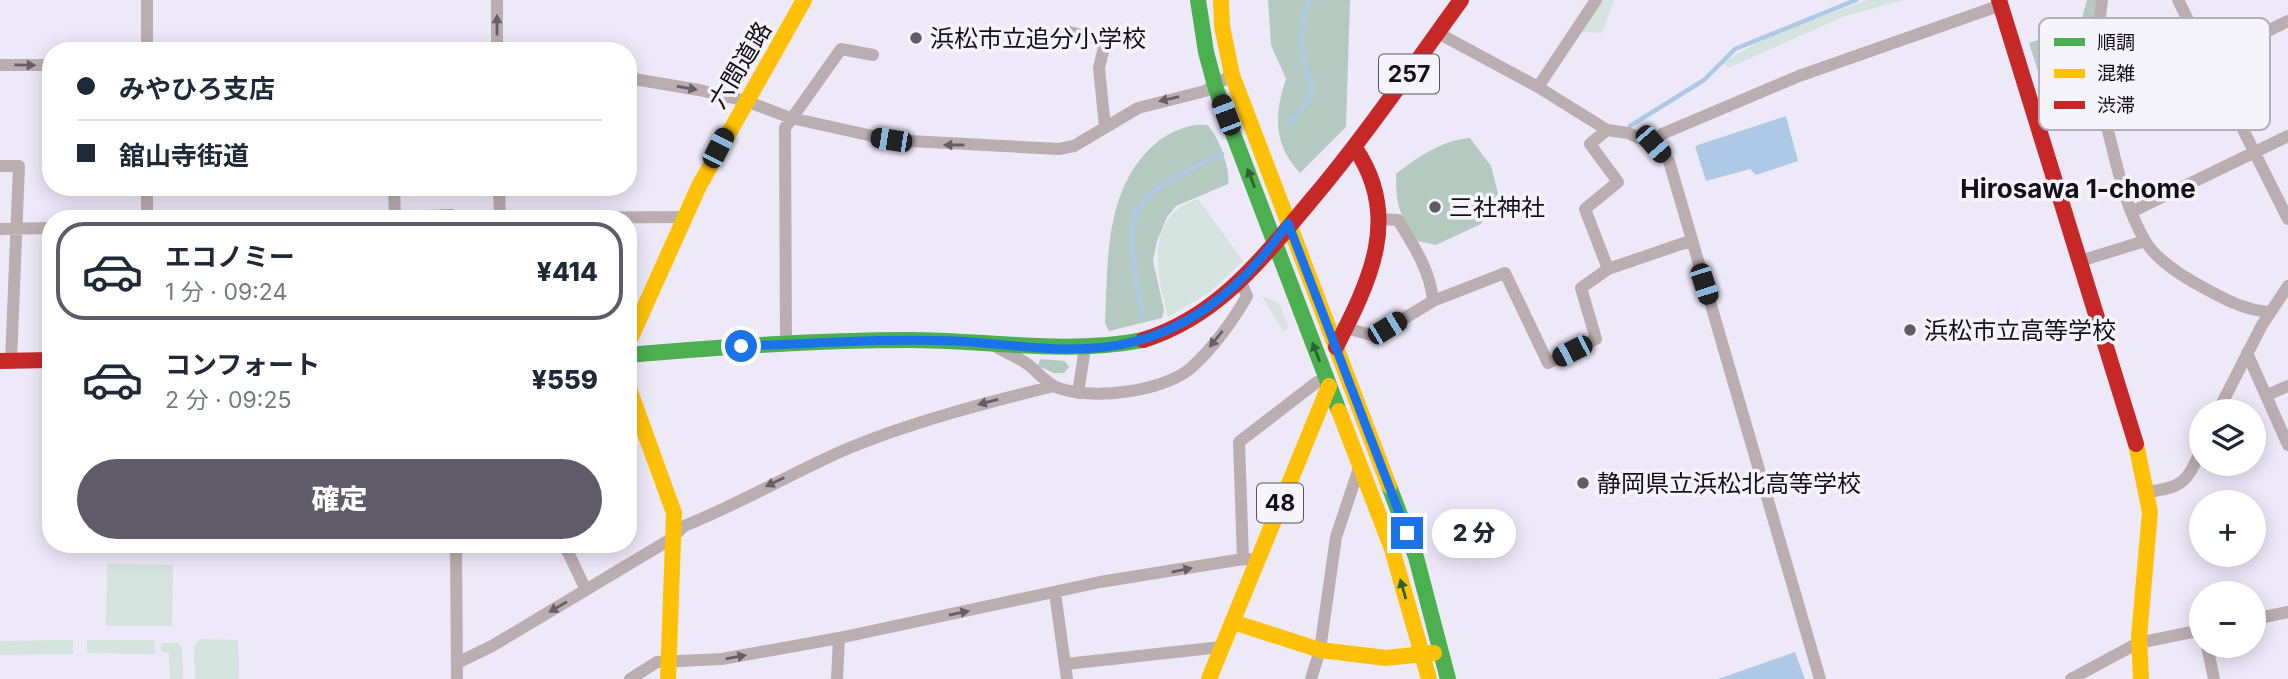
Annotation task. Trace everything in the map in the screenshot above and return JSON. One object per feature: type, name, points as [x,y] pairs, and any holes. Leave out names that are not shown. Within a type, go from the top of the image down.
[{"type":"main road","name":"六間道路","points":[[637,324],[685,217],[746,101],[804,0]]},
{"type":"main road","points":[[1198,0],[1206,52],[1215,85],[1275,242],[1323,384],[1360,465],[1392,549],[1429,679]]},
{"type":"main road","points":[[1221,0],[1222,26],[1232,75],[1416,557],[1448,679]]},
{"type":"main road","name":"257","points":[[637,354],[786,345],[954,341],[993,346],[1085,348],[1144,340],[1185,323],[1241,282],[1288,223],[1355,148],[1461,0]]},
{"type":"main road","points":[[2000,3],[2039,129]]},
{"type":"main road","points":[[2039,130],[2148,492],[2148,547],[2138,643],[2141,679]]},
{"type":"main road","points":[[1336,347],[1363,288],[1381,219],[1378,192],[1366,159],[1355,148]]},
{"type":"main road","points":[[5,361],[42,360]]},
{"type":"main road","name":"48","points":[[1209,679],[1233,622],[1250,559],[1323,384]]},
{"type":"main road","points":[[637,411],[673,509],[668,671]]},
{"type":"main road","points":[[1233,622],[1320,650],[1386,659],[1441,652]]},
{"type":"street","points":[[147,0],[147,42]]},
{"type":"street","points":[[497,0],[497,42]]},
{"type":"street","points":[[1538,87],[1596,0]]},
{"type":"street","points":[[2099,18],[2102,0]]},
{"type":"street","points":[[2178,0],[2187,18]]},
{"type":"street","points":[[1653,144],[1662,134],[1799,76],[2000,3]]},
{"type":"street","points":[[2270,30],[2288,21]]},
{"type":"street","points":[[1069,32],[1101,40],[1104,47],[1099,68],[1105,127]]},
{"type":"street","points":[[1438,33],[1538,87],[1607,130],[1628,133],[1653,144],[1668,161],[1690,241],[1745,412],[1820,679]]},
{"type":"street","points":[[786,345],[785,128],[841,49],[873,55]]},
{"type":"street","points":[[0,65],[42,65]]},
{"type":"street","points":[[637,80],[746,101],[792,118],[891,140],[1059,149],[1074,146],[1138,108],[1205,91],[1232,75]]},
{"type":"street","points":[[1607,130],[1590,144],[1618,182],[1585,209],[1608,269]]},
{"type":"street","points":[[2108,130],[2131,212],[2145,241],[2166,263],[2197,284],[2247,310],[2270,312]]},
{"type":"street","points":[[2243,130],[2288,219]]},
{"type":"street","points":[[2131,212],[2288,136]]},
{"type":"street","points":[[0,166],[19,166],[19,228],[5,361]]},
{"type":"street","points":[[637,217],[685,217]]},
{"type":"street","points":[[1381,219],[1398,220],[1413,243],[1432,284],[1433,301]]},
{"type":"street","points":[[0,229],[42,228]]},
{"type":"street","points":[[1346,328],[1375,336],[1433,301],[1505,273],[1548,363],[1596,339],[1581,288],[1608,269],[1690,241]]},
{"type":"street","points":[[2080,261],[2145,241]]},
{"type":"street","points":[[993,346],[1026,363],[1054,386],[1078,393],[1121,392],[1162,383],[1189,370],[1239,309],[1247,296],[1241,282]]},
{"type":"street","points":[[2224,399],[2270,312],[2288,286]]},
{"type":"street","points":[[1078,393],[1085,348]]},
{"type":"street","points":[[2247,353],[2288,445]]},
{"type":"street","points":[[630,679],[657,662],[668,671],[1055,593],[1250,559],[1239,442],[1323,384]]},
{"type":"street","points":[[457,663],[492,646],[671,540],[684,526],[851,448],[940,416],[1054,386]]},
{"type":"street","points":[[2267,395],[2288,386]]},
{"type":"street","points":[[1311,679],[1320,650],[1336,537],[1360,465]]},
{"type":"street","points":[[2148,492],[2174,488],[2184,482],[2189,473]]},
{"type":"street","points":[[456,553],[457,679]]},
{"type":"street","points":[[568,553],[586,590]]},
{"type":"street","points":[[1055,593],[1067,679]]},
{"type":"street","points":[[2266,617],[2288,612]]},
{"type":"street","points":[[2071,679],[2138,643],[2189,633]]},
{"type":"street","points":[[837,679],[839,638]]},
{"type":"street","points":[[1066,664],[1222,647]]},
{"type":"street","points":[[2210,658],[2214,679]]},
{"type":"shaded area","points":[[1601,0],[1614,0],[1602,33],[1582,32]]},
{"type":"shaded area","points":[[1867,0],[1904,0],[1845,16],[1728,68],[1723,63],[1775,35]]},
{"type":"shaded area","points":[[1198,199],[1243,261],[1210,292],[1168,317],[1158,266],[1161,233],[1169,219],[1180,208]]},
{"type":"shaded area","points":[[1262,296],[1279,303],[1289,328],[1283,331]]},
{"type":"shaded area","points":[[107,564],[173,565],[172,626],[106,626]]},
{"type":"shaded area","points":[[200,639],[238,640],[239,679],[195,679],[194,646]]},
{"type":"shaded area","points":[[73,640],[73,654],[0,655],[0,641]]},
{"type":"shaded area","points":[[87,640],[155,640],[155,654],[87,653]]},
{"type":"shaded area","points":[[161,643],[178,643],[182,648],[183,679],[170,679],[169,653],[161,652]]},
{"type":"green space","points":[[1268,0],[1350,0],[1346,127],[1300,173],[1285,151],[1278,129],[1279,105],[1286,79],[1271,45]]},
{"type":"green space","points":[[2087,0],[2097,0],[2095,18],[2082,18]]},
{"type":"green space","points":[[2039,40],[2039,75],[2029,43]]},
{"type":"green space","points":[[1207,125],[1223,153],[1228,170],[1228,184],[1176,206],[1167,217],[1157,241],[1153,261],[1164,310],[1162,318],[1109,331],[1105,323],[1109,248],[1119,199],[1129,177],[1142,157],[1161,139],[1183,128]]},
{"type":"green space","points":[[1470,138],[1491,166],[1498,193],[1481,224],[1436,245],[1418,241],[1400,210],[1396,174],[1431,150]]},
{"type":"green space","points":[[1040,359],[1065,361],[1069,367],[1064,373],[1054,373],[1038,366]]},
{"type":"water","points":[[1786,116],[1798,161],[1756,175],[1750,169],[1706,181],[1695,146]]},
{"type":"water","points":[[1795,652],[1805,679],[1718,679]]},
{"type":"waterway","points":[[1288,124],[1308,101],[1311,93],[1301,44],[1309,0]]},
{"type":"waterway","points":[[1630,126],[1704,80],[1735,49],[1856,0]]},
{"type":"waterway","points":[[1142,317],[1132,242],[1134,220],[1139,209],[1147,198],[1171,180],[1222,154]]},
{"type":"traffic: fast","points":[[1198,0],[1206,52],[1216,89],[1339,411]]},
{"type":"traffic: fast","points":[[637,354],[839,341],[909,340],[1056,347],[1143,340]]},
{"type":"traffic: fast","points":[[1389,486],[1416,557],[1448,679]]},
{"type":"traffic: slow","points":[[637,324],[699,186],[804,0]]},
{"type":"traffic: slow","points":[[1221,0],[1222,26],[1232,75],[1389,486]]},
{"type":"traffic: slow","points":[[1209,679],[1329,386]]},
{"type":"traffic: slow","points":[[637,411],[674,513],[668,679]]},
{"type":"traffic: slow","points":[[1339,411],[1392,549],[1429,679]]},
{"type":"traffic: slow","points":[[2136,444],[2150,512],[2139,637],[2141,679]]},
{"type":"traffic: slow","points":[[1233,622],[1320,650],[1386,658],[1434,653]]},
{"type":"traffic: jam","points":[[1143,340],[1193,317],[1215,302],[1254,266],[1348,154],[1461,0]]},
{"type":"traffic: jam","points":[[1999,0],[2039,130]]},
{"type":"traffic: jam","points":[[2039,130],[2136,444]]},
{"type":"traffic: jam","points":[[1336,347],[1369,273],[1379,224],[1377,199],[1369,174],[1355,148]]},
{"type":"traffic: jam","points":[[0,361],[42,360]]},
{"type":"place","name":"浜松市立追分小学校","points":[[916,38]]},
{"type":"place","name":"三社神社","points":[[1435,207]]},
{"type":"place","name":"浜松市立高等学校","points":[[1910,330]]},
{"type":"place","name":"静岡県立浜松北高等学校","points":[[1583,483]]},
{"type":"district","name":"Hirosawa 1-chome","points":[[2078,188]]},
{"type":"route","points":[[741,346],[954,341],[993,346],[1097,348],[1144,340],[1185,323],[1241,282],[1288,223],[1407,533]]}]
